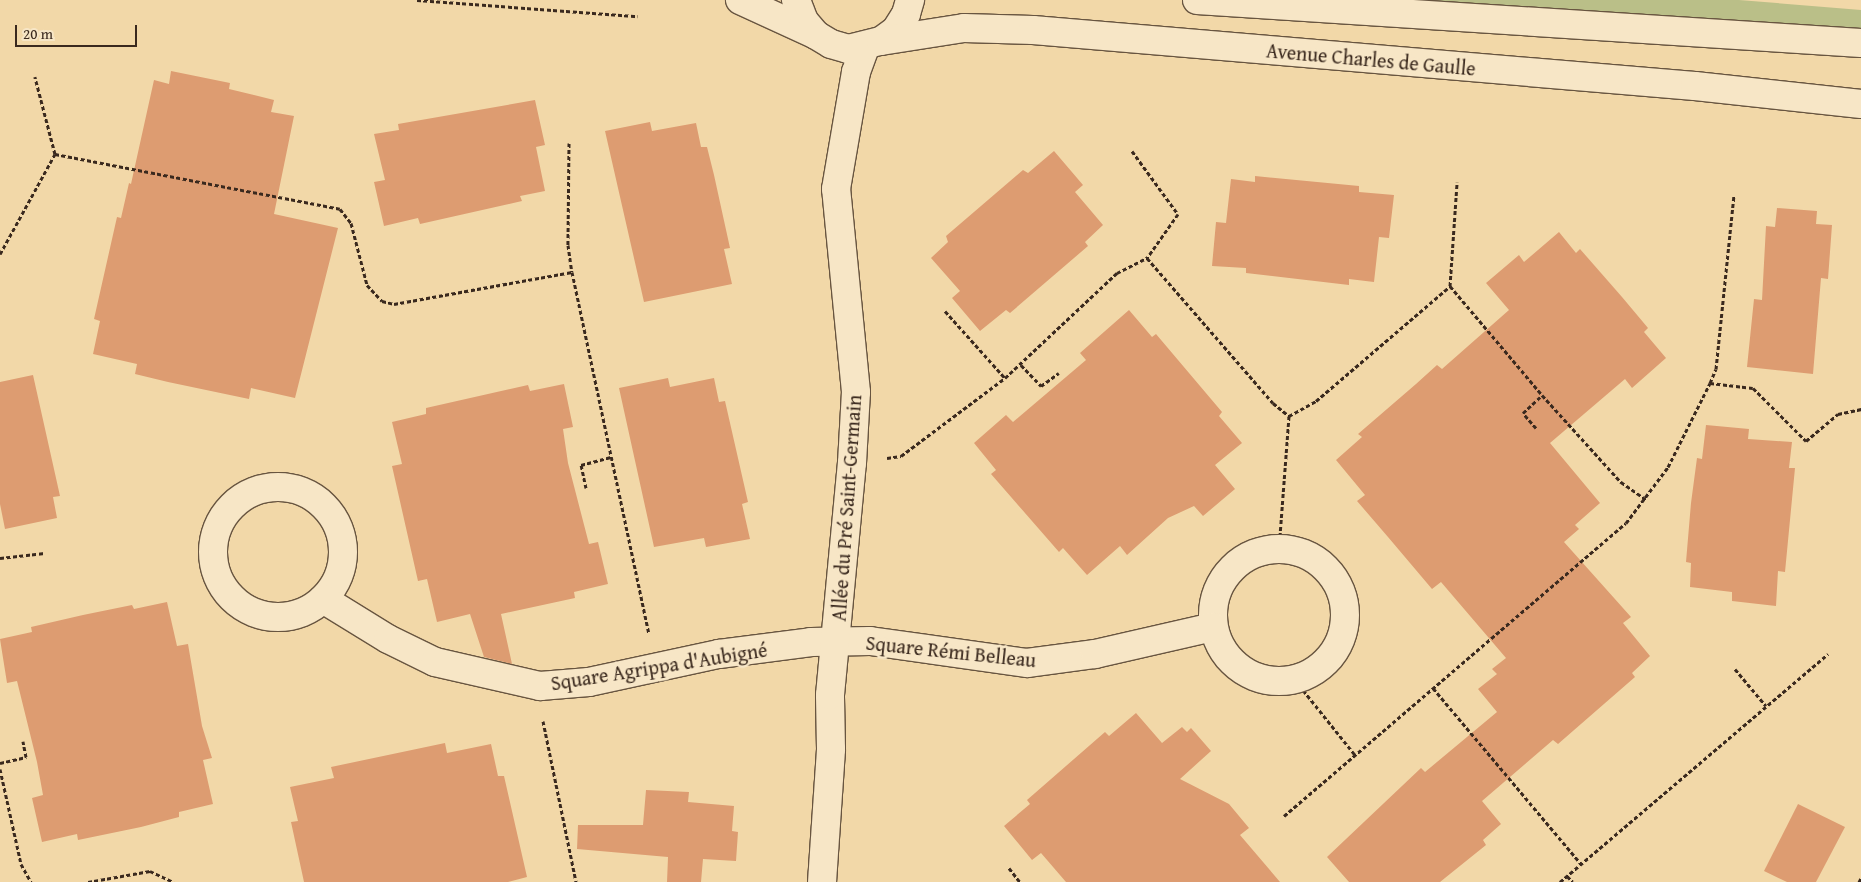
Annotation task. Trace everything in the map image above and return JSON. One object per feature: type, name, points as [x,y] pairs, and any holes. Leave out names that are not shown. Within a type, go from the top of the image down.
[{"type":"street","name":"Avenue Charles de Gaulle","points":[[740,0],[816,35],[831,44],[848,49],[964,28],[1033,30],[1695,86],[1861,104]]},
{"type":"street","name":"Avenue Charles de Gaulle","points":[[796,0],[804,21],[816,35]]},
{"type":"street","points":[[873,44],[896,30],[906,14],[910,0]]},
{"type":"street","points":[[1197,0],[1861,43]]},
{"type":"street","name":"Allée du Pré Saint-Germain","points":[[822,882],[835,642],[852,464],[856,392],[836,189],[856,72],[873,44]]},
{"type":"street","points":[[285,487],[316,499],[328,510],[338,524],[343,557],[340,572],[323,599],[295,615],[279,616],[244,607],[229,594],[218,576],[214,540],[219,526],[238,500],[261,490],[285,487]]},
{"type":"street","points":[[1279,548],[1302,552],[1322,563],[1337,581],[1345,600],[1346,620],[1341,641],[1330,658],[1314,672],[1295,680],[1274,682],[1253,676],[1234,665],[1221,648],[1214,627],[1213,605],[1220,584],[1234,566],[1263,550],[1279,548]]},
{"type":"street","name":"Square Agrippa d'Aubigné","points":[[323,599],[388,640],[435,662],[540,686],[589,682],[719,654],[810,642],[835,642]]},
{"type":"street","name":"Square Rémi Belleau","points":[[835,642],[870,641],[1027,663],[1095,654],[1214,627]]},
{"type":"path","points":[[417,0],[637,16]]},
{"type":"path","points":[[0,254],[55,154],[35,77]]},
{"type":"path","points":[[569,143],[568,245],[572,272],[656,669]]},
{"type":"path","points":[[852,464],[901,456],[1021,365],[1117,273],[1147,258],[1178,214],[1132,151]]},
{"type":"path","points":[[55,154],[340,209],[351,223],[367,285],[382,300],[394,304],[572,272]]},
{"type":"path","points":[[1456,182],[1450,286],[1542,395],[1621,482],[1647,500]]},
{"type":"path","points":[[1284,816],[1626,524],[1647,500],[1668,467],[1716,368],[1734,196]]},
{"type":"path","points":[[1147,258],[1273,403],[1289,416]]},
{"type":"path","points":[[1289,416],[1316,401],[1450,286]]},
{"type":"path","points":[[945,311],[1005,378]]},
{"type":"path","points":[[1021,365],[1040,386],[1059,373]]},
{"type":"path","points":[[1710,383],[1753,388],[1806,441],[1838,414],[1861,409]]},
{"type":"path","points":[[1536,428],[1523,413],[1542,395]]},
{"type":"path","points":[[1279,548],[1289,416]]},
{"type":"path","points":[[586,488],[581,465],[611,457]]},
{"type":"path","points":[[0,558],[45,553]]},
{"type":"path","points":[[1560,882],[1828,654]]},
{"type":"path","points":[[1735,669],[1766,706]]},
{"type":"path","points":[[1295,680],[1355,755]]},
{"type":"path","points":[[540,686],[544,726],[576,882]]},
{"type":"path","points":[[1433,688],[1581,864]]},
{"type":"path","points":[[0,763],[26,757],[23,741]]},
{"type":"path","points":[[0,768],[21,864],[30,882]]},
{"type":"path","points":[[1008,868],[1020,882]]},
{"type":"path","points":[[88,882],[150,871],[174,882]]},
{"type":"path","points":[[1567,876],[1572,882]]},
{"type":"path","points":[[1859,882],[1861,878]]},
{"type":"green space","points":[[1370,0],[1739,0],[1861,10],[1861,29]]},
{"type":"building","points":[[171,71],[230,83],[229,89],[274,100],[271,112],[294,116],[274,214],[338,228],[295,398],[251,388],[249,399],[168,382],[135,374],[137,364],[93,354],[100,321],[94,319],[117,217],[121,218],[129,183],[131,184],[154,80],[169,84]]},
{"type":"building","points":[[535,100],[545,145],[536,147],[545,191],[520,196],[522,201],[420,224],[418,218],[384,226],[374,182],[385,180],[374,134],[399,130],[398,124]]},
{"type":"building","points":[[650,122],[652,131],[696,123],[701,147],[707,147],[714,175],[730,248],[724,249],[732,284],[644,302],[605,131]]},
{"type":"building","points":[[1054,151],[1083,185],[1075,192],[1103,225],[1085,242],[1088,246],[1010,313],[1006,310],[980,331],[952,298],[960,291],[931,258],[948,242],[946,236],[1023,170],[1028,173]]},
{"type":"building","points":[[1255,176],[1359,186],[1359,192],[1394,195],[1389,238],[1379,237],[1374,282],[1349,279],[1349,285],[1246,273],[1246,268],[1212,266],[1216,222],[1226,223],[1231,179],[1255,182]]},
{"type":"building","points":[[1777,208],[1817,211],[1816,224],[1832,225],[1828,279],[1821,278],[1813,374],[1747,367],[1754,299],[1762,300],[1766,226],[1775,227]]},
{"type":"building","points":[[1559,232],[1576,253],[1580,249],[1622,297],[1648,328],[1644,332],[1666,358],[1632,388],[1625,379],[1550,443],[1600,503],[1575,525],[1579,529],[1564,542],[1631,617],[1623,623],[1650,656],[1632,673],[1635,677],[1558,744],[1553,740],[1482,801],[1501,824],[1483,840],[1486,845],[1440,882],[1349,882],[1327,857],[1421,768],[1425,772],[1497,712],[1478,689],[1497,674],[1492,669],[1506,658],[1441,582],[1432,589],[1357,501],[1365,495],[1336,460],[1362,437],[1358,434],[1437,365],[1442,369],[1509,310],[1486,283],[1519,255],[1524,262]]},
{"type":"building","points":[[1129,310],[1152,337],[1156,334],[1222,412],[1219,416],[1242,443],[1215,465],[1235,489],[1203,516],[1194,506],[1168,518],[1127,555],[1120,546],[1087,575],[1063,548],[1059,552],[991,474],[996,470],[974,443],[1006,415],[1013,422],[1086,360],[1080,353]]},
{"type":"building","points":[[33,375],[60,496],[53,497],[57,518],[5,529],[0,504],[0,382]]},
{"type":"building","points":[[668,378],[670,387],[714,378],[719,402],[725,401],[748,502],[742,504],[750,539],[706,547],[704,538],[654,547],[619,388]]},
{"type":"building","points":[[564,384],[573,427],[563,429],[568,463],[589,544],[598,542],[608,584],[574,592],[575,598],[501,614],[512,664],[484,657],[470,614],[437,622],[427,579],[418,581],[392,466],[402,464],[392,422],[426,414],[426,408],[528,385],[530,391]]},
{"type":"building","points":[[1706,425],[1749,429],[1748,439],[1792,442],[1789,468],[1795,468],[1785,572],[1778,571],[1776,606],[1732,601],[1732,592],[1690,587],[1691,563],[1686,562],[1691,503],[1697,458],[1702,459]]},
{"type":"building","points":[[167,602],[177,646],[188,644],[202,726],[212,758],[203,760],[213,804],[179,812],[179,817],[141,827],[78,840],[77,834],[42,842],[32,798],[43,795],[37,762],[17,681],[7,683],[0,639],[32,632],[31,627],[83,615],[132,605],[134,609]]},
{"type":"building","points":[[1136,713],[1162,743],[1182,727],[1187,732],[1191,728],[1211,751],[1180,779],[1229,804],[1249,828],[1240,835],[1280,882],[1066,882],[1041,853],[1032,860],[1004,826],[1030,804],[1027,800],[1105,732],[1109,736]]},
{"type":"building","points":[[445,743],[447,753],[491,744],[498,776],[504,776],[527,877],[508,882],[304,882],[291,822],[298,821],[290,787],[334,778],[331,767]]},
{"type":"building","points":[[646,790],[689,792],[688,802],[734,806],[732,831],[738,832],[736,861],[703,859],[701,882],[667,882],[668,857],[577,849],[578,825],[643,825]]},
{"type":"building","points":[[1798,804],[1845,827],[1816,882],[1787,882],[1764,871]]}]
